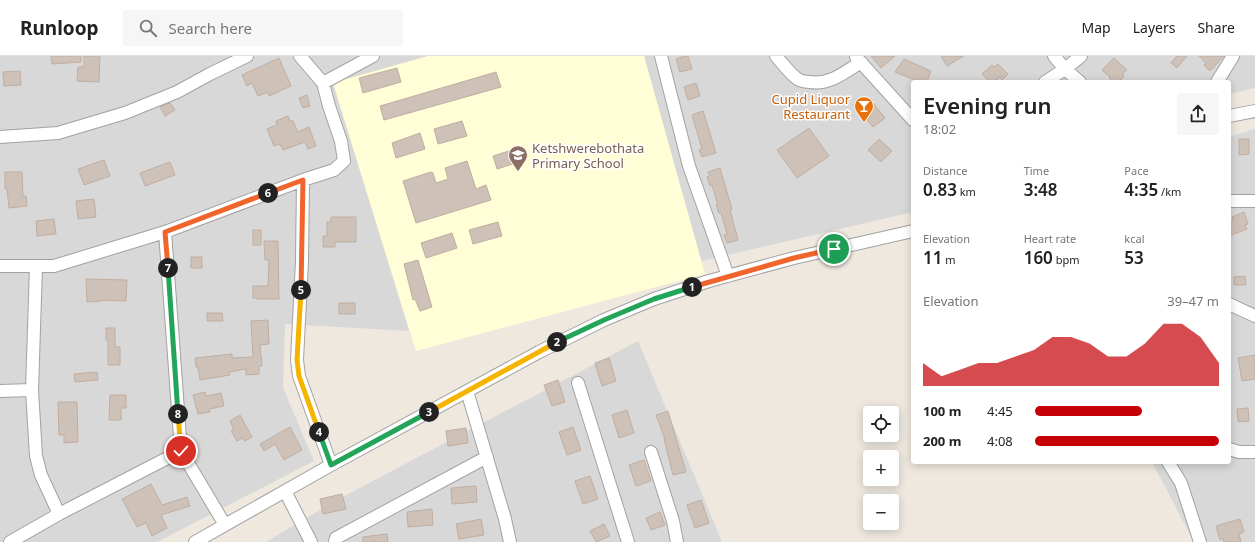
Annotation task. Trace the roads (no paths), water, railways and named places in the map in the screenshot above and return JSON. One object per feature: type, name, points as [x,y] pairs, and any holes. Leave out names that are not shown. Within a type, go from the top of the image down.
[{"type":"street","points":[[0,138],[58,133],[125,113],[177,92],[247,56]]},
{"type":"street","points":[[0,266],[54,266],[165,232],[303,180],[334,170],[344,161],[341,141],[323,83],[300,56]]},
{"type":"street","points":[[323,83],[373,56]]},
{"type":"street","points":[[661,56],[689,166],[728,276]]},
{"type":"street","points":[[776,56],[796,78],[804,82],[814,83],[824,82],[836,78],[858,59],[911,118]]},
{"type":"street","points":[[1054,56],[1065,69],[1078,80]]},
{"type":"street","points":[[1047,80],[1065,69],[1081,56]]},
{"type":"street","points":[[1218,80],[1233,56]]},
{"type":"street","points":[[1231,116],[1255,111]]},
{"type":"street","points":[[303,180],[302,261],[297,360],[299,376],[331,465]]},
{"type":"street","points":[[1231,201],[1255,201]]},
{"type":"street","points":[[195,542],[331,465],[467,391],[539,352],[604,320],[654,299],[709,281],[794,258],[911,231]]},
{"type":"street","points":[[165,232],[181,451],[225,525]]},
{"type":"street","points":[[36,266],[32,390],[36,456],[41,475],[59,514]]},
{"type":"street","points":[[1231,305],[1255,316]]},
{"type":"street","points":[[578,382],[628,542]]},
{"type":"street","points":[[0,391],[32,390]]},
{"type":"street","points":[[467,391],[510,542]]},
{"type":"street","points":[[1231,449],[1239,452],[1255,452]]},
{"type":"street","points":[[10,542],[147,467],[181,451]]},
{"type":"street","points":[[651,452],[673,521],[677,542]]},
{"type":"street","points":[[335,542],[336,538],[487,457]]},
{"type":"street","points":[[1169,464],[1181,483],[1200,542]]},
{"type":"street","points":[[285,491],[311,542]]},
{"type":"place","name":"Cupid Liquor Restaurant","points":[[864,123]]},
{"type":"place","name":"Ketshwerebothata Primary School","points":[[518,172]]}]
